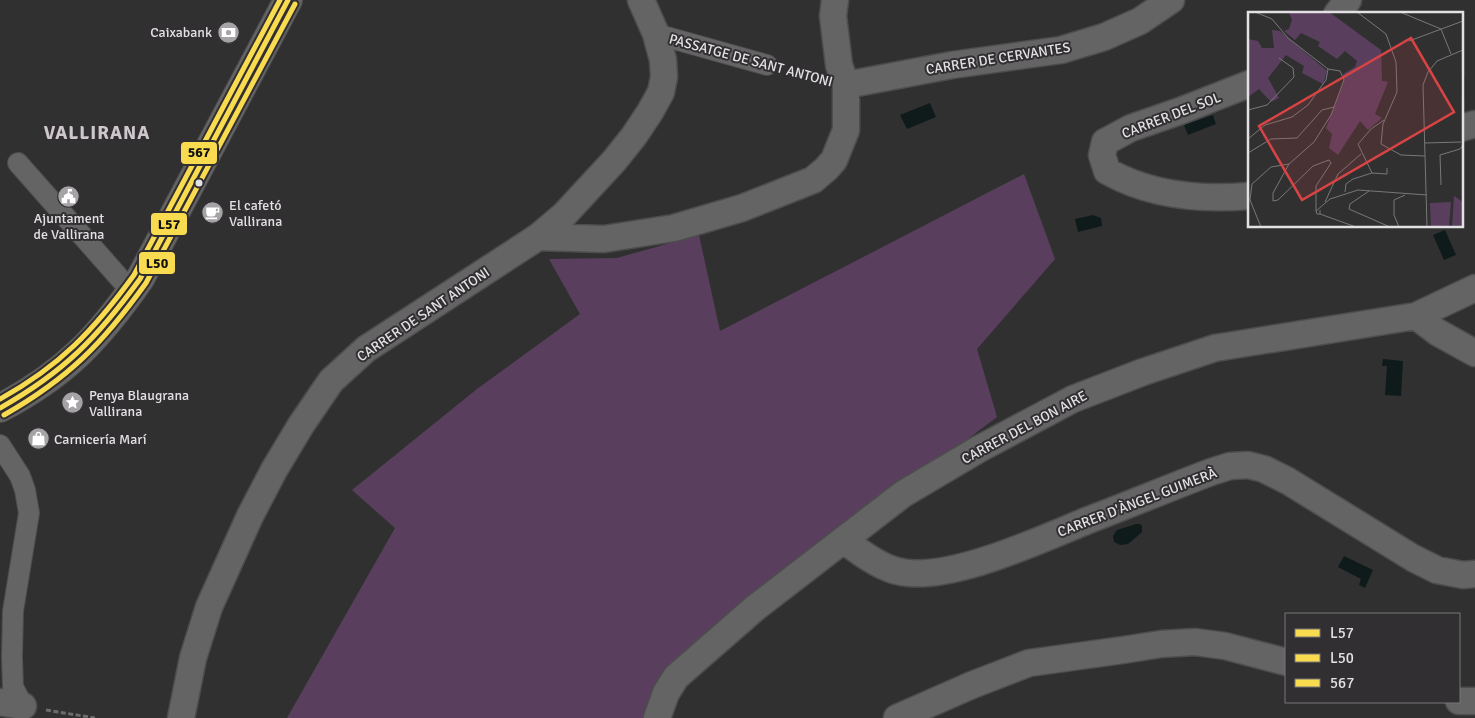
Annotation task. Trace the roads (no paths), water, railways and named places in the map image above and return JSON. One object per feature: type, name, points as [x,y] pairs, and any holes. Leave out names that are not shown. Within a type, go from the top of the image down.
[{"type":"street","points":[[0,408],[55,375],[81,353],[110,321],[132,291],[288,0]]},
{"type":"street","name":"CARRER DE SANT ANTONI","points":[[181,718],[193,658],[209,608],[246,525],[274,470],[301,425],[331,381],[366,349],[538,237],[564,215],[614,161],[650,112],[661,92],[664,77],[663,60],[656,34],[641,0]]},
{"type":"street","points":[[538,237],[604,239],[674,228],[742,208],[813,180],[826,170],[834,160],[846,130],[846,86],[836,48],[833,16],[835,0]]},
{"type":"street","name":"CARRER DE CERVANTES","points":[[846,86],[943,66],[1061,50],[1104,37],[1140,21],[1171,0]]},
{"type":"street","points":[[1339,12],[1348,0]]},
{"type":"street","name":"PASSATGE DE SANT ANTONI","points":[[656,34],[767,65]]},
{"type":"street","name":"CARRER DEL SOL","points":[[1248,84],[1131,128],[1105,142],[1102,154],[1107,171],[1126,182],[1171,193],[1204,197],[1248,196]]},
{"type":"street","points":[[1462,128],[1475,124]]},
{"type":"street","points":[[18,163],[132,291]]},
{"type":"street","name":"CARRER DEL BON AIRE","points":[[657,718],[666,693],[676,677],[755,608],[903,494],[980,449],[1073,399],[1143,372],[1215,348],[1416,316],[1475,288]]},
{"type":"street","points":[[1416,316],[1436,332],[1475,353]]},
{"type":"street","points":[[0,445],[20,476],[25,490],[28,513],[13,611],[14,687],[12,704]]},
{"type":"street","name":"CARRER D'ÀNGEL GUIMERÀ","points":[[844,540],[865,556],[896,571],[922,573],[949,570],[1016,550],[1211,472],[1230,466],[1248,465],[1264,469],[1288,481],[1412,558],[1437,570],[1463,575],[1475,574]]},
{"type":"street","points":[[897,718],[972,685],[1030,663],[1132,648],[1195,642],[1225,646],[1285,662]]},
{"type":"street","points":[[1460,701],[1475,700]]},
{"type":"place","name":"Caixabank","points":[[228,32]]},
{"type":"place","name":"Ajuntament de Vallirana","points":[[69,196]]},
{"type":"place","name":"El cafetó Vallirana","points":[[213,213]]},
{"type":"place","name":"Penya Blaugrana Vallirana","points":[[73,403]]},
{"type":"place","name":"Carnicería Marí","points":[[38,439]]},
{"type":"district","name":"VALLIRANA","points":[[97,132]]}]
